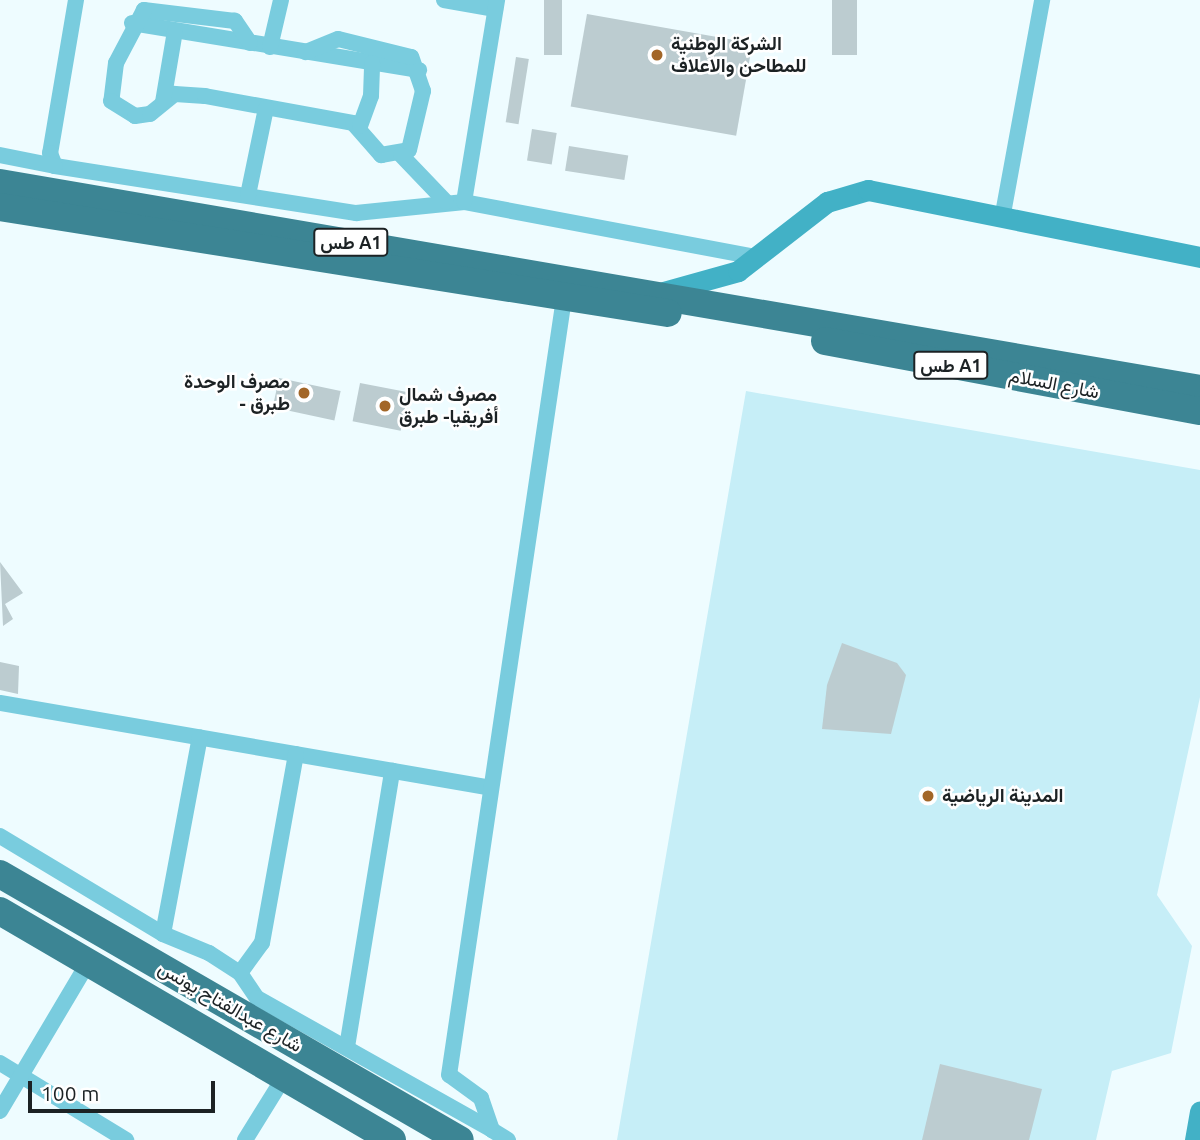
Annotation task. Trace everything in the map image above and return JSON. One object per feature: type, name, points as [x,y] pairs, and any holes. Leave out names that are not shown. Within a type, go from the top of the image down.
[{"type":"highway","name":"طس A1","points":[[0,183],[661,293],[702,309]]},
{"type":"highway","name":"طس A1","points":[[0,207],[564,298],[702,309]]},
{"type":"highway","name":"شارع السلام","points":[[702,309],[1200,389]]},
{"type":"highway","name":"شارع السلام","points":[[702,309],[1200,411]]},
{"type":"highway","name":"شارع عبدالفتاح يونس","points":[[0,874],[460,1140]]},
{"type":"highway","name":"شارع عبدالفتاح يونس","points":[[0,911],[392,1140]]},
{"type":"main road","points":[[661,293],[717,280],[758,258],[818,208],[857,191],[894,193],[1002,219],[1200,257]]},
{"type":"main road","points":[[1195,1140],[1200,1111]]},
{"type":"street","points":[[55,166],[50,153],[76,0]]},
{"type":"street","points":[[270,47],[281,0]]},
{"type":"street","points":[[444,0],[496,5],[464,202]]},
{"type":"street","points":[[1002,219],[1042,0]]},
{"type":"street","points":[[250,43],[241,25],[228,20],[150,8],[132,23],[111,101],[135,116],[163,102],[190,94],[360,126],[377,153],[401,155],[446,202]]},
{"type":"street","points":[[132,23],[419,70]]},
{"type":"street","points":[[163,102],[175,31]]},
{"type":"street","points":[[305,52],[345,39],[399,50],[419,70],[423,91],[413,141],[401,155]]},
{"type":"street","points":[[360,126],[371,96],[372,63]]},
{"type":"street","points":[[248,195],[267,108]]},
{"type":"street","points":[[0,155],[55,166],[369,214],[446,202],[464,202],[758,258]]},
{"type":"street","points":[[492,1130],[481,1098],[449,1075],[487,787],[564,298]]},
{"type":"street","points":[[0,703],[487,787]]},
{"type":"street","points":[[163,934],[200,737]]},
{"type":"street","points":[[240,973],[262,943],[296,754]]},
{"type":"street","points":[[347,1046],[392,771]]},
{"type":"street","points":[[0,836],[163,934],[240,973],[257,998],[347,1046],[508,1140]]},
{"type":"street","points":[[0,1111],[23,1077],[89,963]]},
{"type":"street","points":[[0,1063],[126,1140]]},
{"type":"street","points":[[245,1140],[284,1077]]},
{"type":"shaded area","name":"المدينة الرياضية","points":[[746,391],[1200,470],[1200,697],[1157,895],[1192,946],[1171,1053],[1112,1071],[1096,1140],[617,1140]]},
{"type":"building","points":[[544,0],[562,0],[562,55],[544,55]]},
{"type":"building","points":[[832,0],[857,0],[857,55],[832,55]]},
{"type":"building","points":[[587,14],[752,43],[736,136],[571,107]]},
{"type":"building","points":[[516,57],[529,59],[519,124],[506,122]]},
{"type":"building","points":[[532,129],[557,133],[552,165],[527,161]]},
{"type":"building","points":[[569,146],[628,155],[624,180],[565,171]]},
{"type":"building","points":[[279,378],[341,391],[334,420],[273,407]]},
{"type":"building","points":[[360,383],[408,392],[401,431],[353,421]]},
{"type":"building","points":[[0,562],[23,593],[5,604],[13,619],[3,626]]},
{"type":"building","points":[[842,643],[897,663],[906,675],[891,734],[822,729],[827,685]]},
{"type":"building","points":[[0,662],[19,666],[18,694],[0,690]]},
{"type":"building","points":[[940,1064],[1042,1089],[1029,1140],[922,1140]]},
{"type":"place","name":"الشركة الوطنية للمطاحن والاعلاف","points":[[657,55]]},
{"type":"place","name":"مصرف الوحدة - طبرق","points":[[304,393]]},
{"type":"place","name":"مصرف شمال أفريقيا- طبرق","points":[[385,406]]},
{"type":"place","name":"المدينة الرياضية","points":[[928,796]]}]
